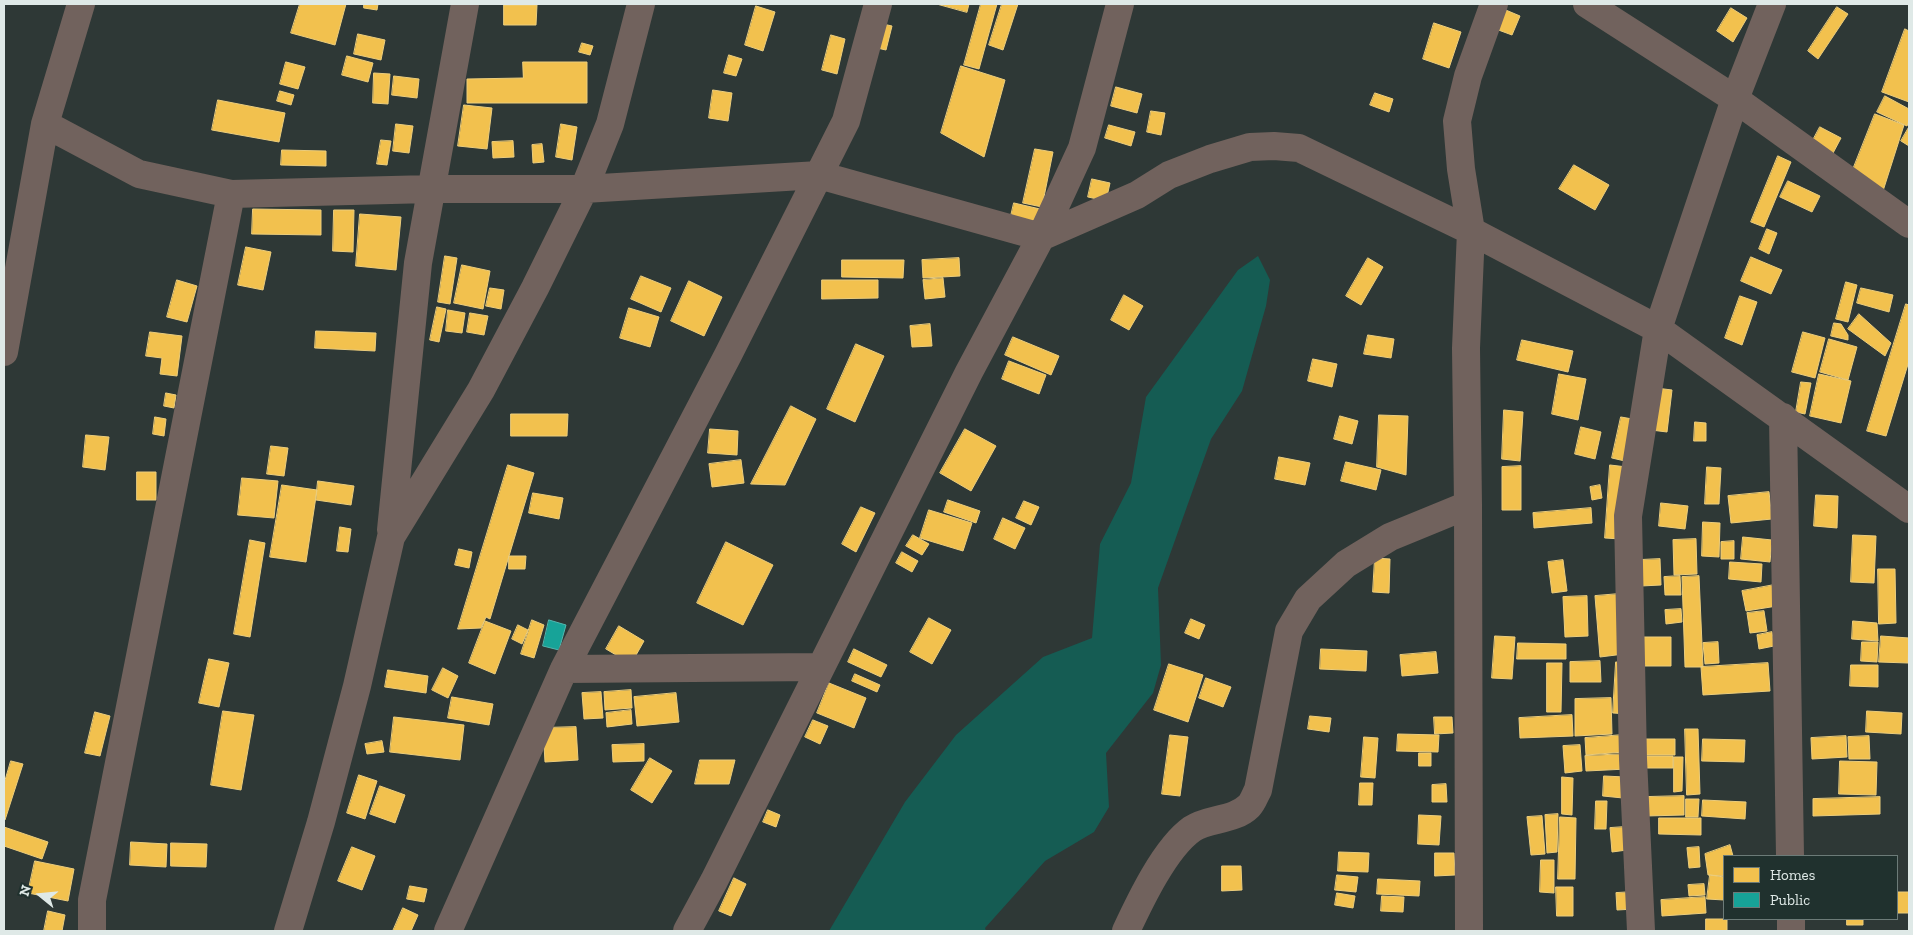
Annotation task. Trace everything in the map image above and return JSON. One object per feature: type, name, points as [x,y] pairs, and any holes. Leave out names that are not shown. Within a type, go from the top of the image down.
[{"type":"street","points":[[4,352],[45,124],[81,4]]},
{"type":"street","points":[[288,931],[357,686],[391,537],[418,263],[465,4]]},
{"type":"street","points":[[391,537],[481,390],[536,288],[584,189],[610,124],[640,4]]},
{"type":"street","points":[[448,931],[564,670],[846,121],[878,4]]},
{"type":"street","points":[[687,931],[822,667],[969,372],[1041,237],[1082,148],[1120,4]]},
{"type":"street","points":[[1469,931],[1466,348],[1471,231],[1460,169],[1457,121],[1468,76],[1494,4]]},
{"type":"street","points":[[1587,4],[1735,99],[1909,224]]},
{"type":"street","points":[[1640,931],[1633,759],[1628,516],[1658,329],[1735,99],[1772,4]]},
{"type":"street","points":[[45,124],[139,174],[231,194],[431,189],[584,189],[819,175],[1041,237],[1137,194],[1169,175],[1210,159],[1250,147],[1299,148],[1471,231],[1658,329],[1909,509]]},
{"type":"street","points":[[92,931],[92,900],[231,194]]},
{"type":"street","points":[[1783,417],[1790,855]]},
{"type":"street","points":[[1126,931],[1166,857],[1177,842],[1194,828],[1230,817],[1249,806],[1258,790],[1289,631],[1308,599],[1346,564],[1390,536],[1468,506]]},
{"type":"street","points":[[564,670],[822,667]]},
{"type":"shaded area","points":[[1258,256],[1270,280],[1266,306],[1242,391],[1211,439],[1158,588],[1161,665],[1153,693],[1106,753],[1109,807],[1094,832],[1045,861],[985,928],[986,931],[829,931],[905,802],[956,735],[1043,657],[1092,638],[1100,544],[1131,483],[1146,397],[1238,270]]},
{"type":"building: Homes","points":[[300,4],[346,4],[335,45],[291,33]]},
{"type":"building: Homes","points":[[364,4],[378,4],[377,10],[364,8]]},
{"type":"building: Homes","points":[[937,4],[969,4],[967,12]]},
{"type":"building: Homes","points":[[981,4],[997,4],[979,69],[964,65]]},
{"type":"building: Homes","points":[[1002,4],[1018,4],[1003,50],[989,45]]},
{"type":"building: Homes","points":[[504,5],[537,5],[536,25],[504,25]]},
{"type":"building: Homes","points":[[756,6],[775,12],[763,51],[745,45]]},
{"type":"building: Homes","points":[[1837,7],[1848,14],[1818,59],[1808,51]]},
{"type":"building: Homes","points":[[1501,8],[1520,16],[1512,35],[1493,28]]},
{"type":"building: Homes","points":[[1731,8],[1747,18],[1733,42],[1717,31]]},
{"type":"building: Homes","points":[[1434,23],[1461,32],[1449,68],[1423,59]]},
{"type":"building: Homes","points":[[883,24],[892,26],[886,50],[877,48]]},
{"type":"building: Homes","points":[[1905,29],[1909,31],[1909,102],[1882,92]]},
{"type":"building: Homes","points":[[358,34],[385,40],[381,60],[354,54]]},
{"type":"building: Homes","points":[[831,35],[845,39],[837,74],[822,70]]},
{"type":"building: Homes","points":[[582,43],[593,46],[590,55],[579,52]]},
{"type":"building: Homes","points":[[729,55],[742,59],[736,76],[724,73]]},
{"type":"building: Homes","points":[[347,56],[373,63],[368,82],[342,75]]},
{"type":"building: Homes","points":[[286,62],[305,67],[298,89],[280,84]]},
{"type":"building: Homes","points":[[523,62],[587,62],[587,103],[467,103],[467,79],[523,78]]},
{"type":"building: Homes","points":[[961,66],[1005,80],[984,157],[941,133]]},
{"type":"building: Homes","points":[[374,73],[390,74],[388,104],[373,103]]},
{"type":"building: Homes","points":[[394,76],[419,79],[417,98],[392,95]]},
{"type":"building: Homes","points":[[1116,87],[1142,94],[1137,113],[1111,106]]},
{"type":"building: Homes","points":[[713,90],[732,93],[728,121],[709,118]]},
{"type":"building: Homes","points":[[280,91],[294,95],[291,105],[277,101]]},
{"type":"building: Homes","points":[[1375,93],[1393,99],[1389,112],[1370,105]]},
{"type":"building: Homes","points":[[1885,96],[1909,109],[1907,126],[1877,112]]},
{"type":"building: Homes","points":[[218,100],[285,113],[279,142],[212,130]]},
{"type":"building: Homes","points":[[464,105],[492,108],[487,149],[458,146]]},
{"type":"building: Homes","points":[[1151,111],[1165,113],[1161,135],[1147,132]]},
{"type":"building: Homes","points":[[1875,114],[1904,125],[1883,191],[1852,172]]},
{"type":"building: Homes","points":[[396,124],[413,126],[409,153],[393,151]]},
{"type":"building: Homes","points":[[561,124],[577,127],[572,160],[556,157]]},
{"type":"building: Homes","points":[[1109,125],[1135,132],[1131,146],[1105,138]]},
{"type":"building: Homes","points":[[1820,127],[1841,138],[1832,155],[1811,144]]},
{"type":"building: Homes","points":[[1909,127],[1909,146],[1901,141]]},
{"type":"building: Homes","points":[[381,140],[391,141],[387,165],[377,164]]},
{"type":"building: Homes","points":[[513,141],[514,157],[493,158],[492,142]]},
{"type":"building: Homes","points":[[542,144],[544,162],[533,163],[532,145]]},
{"type":"building: Homes","points":[[1035,149],[1053,152],[1042,207],[1023,203]]},
{"type":"building: Homes","points":[[282,150],[326,151],[326,166],[281,165]]},
{"type":"building: Homes","points":[[1778,156],[1791,162],[1764,227],[1751,222]]},
{"type":"building: Homes","points":[[1574,165],[1609,185],[1595,210],[1559,189]]},
{"type":"building: Homes","points":[[1092,179],[1110,183],[1106,201],[1088,197]]},
{"type":"building: Homes","points":[[1788,181],[1820,196],[1812,212],[1780,197]]},
{"type":"building: Homes","points":[[1014,203],[1040,209],[1036,223],[1011,216]]},
{"type":"building: Homes","points":[[253,209],[321,210],[321,235],[252,234]]},
{"type":"building: Homes","points":[[334,210],[354,210],[353,252],[333,251]]},
{"type":"building: Homes","points":[[360,214],[401,217],[396,270],[356,266]]},
{"type":"building: Homes","points":[[1767,229],[1777,233],[1769,254],[1759,249]]},
{"type":"building: Homes","points":[[246,247],[271,252],[263,290],[238,285]]},
{"type":"building: Homes","points":[[445,256],[457,258],[450,304],[438,302]]},
{"type":"building: Homes","points":[[1751,257],[1782,270],[1771,294],[1741,281]]},
{"type":"building: Homes","points":[[959,258],[960,276],[923,278],[922,260]]},
{"type":"building: Homes","points":[[1368,258],[1383,267],[1361,305],[1346,296]]},
{"type":"building: Homes","points":[[842,260],[904,260],[903,278],[842,277]]},
{"type":"building: Homes","points":[[462,265],[490,271],[483,309],[454,303]]},
{"type":"building: Homes","points":[[641,276],[671,288],[661,312],[631,299]]},
{"type":"building: Homes","points":[[943,278],[945,297],[925,299],[923,280]]},
{"type":"building: Homes","points":[[177,280],[197,286],[187,322],[167,317]]},
{"type":"building: Homes","points":[[822,280],[878,280],[878,298],[822,299]]},
{"type":"building: Homes","points":[[689,281],[722,297],[704,336],[671,321]]},
{"type":"building: Homes","points":[[1846,282],[1857,285],[1848,322],[1836,319]]},
{"type":"building: Homes","points":[[490,288],[504,290],[501,309],[486,306]]},
{"type":"building: Homes","points":[[1861,288],[1893,295],[1889,312],[1857,303]]},
{"type":"building: Homes","points":[[1124,295],[1143,306],[1129,330],[1111,320]]},
{"type":"building: Homes","points":[[1740,296],[1757,302],[1742,345],[1725,338]]},
{"type":"building: Homes","points":[[1906,304],[1909,305],[1909,361],[1886,436],[1867,431]]},
{"type":"building: Homes","points":[[437,307],[446,309],[439,342],[430,340]]},
{"type":"building: Homes","points":[[629,308],[659,317],[650,347],[620,338]]},
{"type":"building: Homes","points":[[448,310],[465,313],[462,333],[446,331]]},
{"type":"building: Homes","points":[[470,313],[488,316],[484,335],[467,332]]},
{"type":"building: Homes","points":[[1859,314],[1891,343],[1885,356],[1848,329]]},
{"type":"building: Homes","points":[[1834,323],[1841,324],[1848,335],[1848,340],[1831,336]]},
{"type":"building: Homes","points":[[930,324],[932,346],[912,347],[910,326]]},
{"type":"building: Homes","points":[[316,331],[376,333],[375,351],[315,348]]},
{"type":"building: Homes","points":[[150,332],[182,336],[177,376],[160,374],[162,358],[146,356]]},
{"type":"building: Homes","points":[[1803,332],[1825,338],[1815,378],[1792,372]]},
{"type":"building: Homes","points":[[1368,335],[1394,339],[1391,358],[1364,354]]},
{"type":"building: Homes","points":[[1013,337],[1059,356],[1051,375],[1005,355]]},
{"type":"building: Homes","points":[[1829,339],[1857,347],[1848,380],[1820,372]]},
{"type":"building: Homes","points":[[1522,340],[1573,351],[1568,372],[1517,360]]},
{"type":"building: Homes","points":[[856,344],[884,356],[855,422],[827,409]]},
{"type":"building: Homes","points":[[1313,359],[1337,364],[1332,387],[1308,381]]},
{"type":"building: Homes","points":[[1009,361],[1046,375],[1039,394],[1002,379]]},
{"type":"building: Homes","points":[[1559,374],[1586,379],[1578,420],[1552,414]]},
{"type":"building: Homes","points":[[1819,374],[1851,381],[1841,423],[1810,416]]},
{"type":"building: Homes","points":[[1801,382],[1811,383],[1805,414],[1796,412]]},
{"type":"building: Homes","points":[[1656,388],[1672,390],[1667,432],[1651,430]]},
{"type":"building: Homes","points":[[166,393],[176,395],[174,408],[164,406]]},
{"type":"building: Homes","points":[[791,406],[816,419],[785,485],[751,484]]},
{"type":"building: Homes","points":[[1504,410],[1523,412],[1520,461],[1502,459]]},
{"type":"building: Homes","points":[[511,414],[568,414],[567,436],[511,436]]},
{"type":"building: Homes","points":[[1379,415],[1408,416],[1406,475],[1377,467]]},
{"type":"building: Homes","points":[[1340,416],[1358,421],[1352,444],[1334,439]]},
{"type":"building: Homes","points":[[155,417],[166,419],[164,436],[153,434]]},
{"type":"building: Homes","points":[[1621,417],[1638,420],[1629,462],[1612,458]]},
{"type":"building: Homes","points":[[1695,422],[1706,423],[1706,441],[1694,441]]},
{"type":"building: Homes","points":[[1581,427],[1601,432],[1595,459],[1575,454]]},
{"type":"building: Homes","points":[[710,429],[738,431],[737,455],[708,453]]},
{"type":"building: Homes","points":[[965,429],[996,446],[971,491],[940,473]]},
{"type":"building: Homes","points":[[86,435],[109,437],[105,470],[83,467]]},
{"type":"building: Homes","points":[[271,446],[288,448],[284,476],[267,474]]},
{"type":"building: Homes","points":[[1279,457],[1310,463],[1305,485],[1275,479]]},
{"type":"building: Homes","points":[[741,460],[744,483],[712,487],[709,464]]},
{"type":"building: Homes","points":[[1346,462],[1381,470],[1376,490],[1341,481]]},
{"type":"building: Homes","points":[[508,465],[534,473],[490,619],[486,617],[481,628],[458,629]]},
{"type":"building: Homes","points":[[1610,465],[1627,467],[1621,539],[1605,538]]},
{"type":"building: Homes","points":[[1521,466],[1521,510],[1502,510],[1502,467]]},
{"type":"building: Homes","points":[[1707,467],[1721,468],[1719,504],[1705,504]]},
{"type":"building: Homes","points":[[137,472],[156,472],[156,500],[137,500]]},
{"type":"building: Homes","points":[[242,478],[278,481],[274,518],[238,515]]},
{"type":"building: Homes","points":[[318,481],[354,486],[351,505],[316,500]]},
{"type":"building: Homes","points":[[282,485],[317,490],[306,562],[270,557]]},
{"type":"building: Homes","points":[[1600,485],[1602,498],[1592,500],[1590,487]]},
{"type":"building: Homes","points":[[1769,492],[1772,519],[1731,523],[1728,496]]},
{"type":"building: Homes","points":[[533,493],[563,498],[559,519],[529,513]]},
{"type":"building: Homes","points":[[1816,495],[1838,496],[1837,528],[1814,526]]},
{"type":"building: Homes","points":[[948,500],[980,511],[976,523],[944,512]]},
{"type":"building: Homes","points":[[1024,501],[1039,507],[1031,525],[1016,518]]},
{"type":"building: Homes","points":[[1661,503],[1688,506],[1685,529],[1659,526]]},
{"type":"building: Homes","points":[[861,507],[875,513],[856,552],[842,544]]},
{"type":"building: Homes","points":[[1591,508],[1592,523],[1534,528],[1533,513]]},
{"type":"building: Homes","points":[[929,510],[972,523],[963,551],[920,538]]},
{"type":"building: Homes","points":[[1003,518],[1025,528],[1015,549],[994,539]]},
{"type":"building: Homes","points":[[1703,522],[1720,523],[1719,557],[1702,556]]},
{"type":"building: Homes","points":[[340,527],[351,529],[348,552],[337,551]]},
{"type":"building: Homes","points":[[913,535],[929,544],[922,555],[906,546]]},
{"type":"building: Homes","points":[[1853,535],[1876,536],[1874,583],[1851,582]]},
{"type":"building: Homes","points":[[1743,537],[1772,540],[1770,562],[1741,559]]},
{"type":"building: Homes","points":[[1696,539],[1697,574],[1674,575],[1673,540]]},
{"type":"building: Homes","points":[[250,540],[265,543],[250,637],[234,634]]},
{"type":"building: Homes","points":[[1734,541],[1734,559],[1721,559],[1721,542]]},
{"type":"building: Homes","points":[[726,542],[773,565],[743,625],[697,603]]},
{"type":"building: Homes","points":[[459,549],[472,552],[469,568],[455,565]]},
{"type":"building: Homes","points":[[902,552],[918,561],[912,572],[896,563]]},
{"type":"building: Homes","points":[[509,556],[526,556],[525,569],[509,569]]},
{"type":"building: Homes","points":[[1375,558],[1390,559],[1389,593],[1373,592]]},
{"type":"building: Homes","points":[[1660,559],[1661,585],[1641,586],[1640,560]]},
{"type":"building: Homes","points":[[1563,560],[1567,591],[1552,593],[1548,562]]},
{"type":"building: Homes","points":[[1730,562],[1762,564],[1761,582],[1729,579]]},
{"type":"building: Homes","points":[[1878,569],[1895,569],[1896,623],[1879,624]]},
{"type":"building: Homes","points":[[1680,576],[1681,595],[1665,595],[1664,577]]},
{"type":"building: Homes","points":[[1699,576],[1703,667],[1685,667],[1682,577]]},
{"type":"building: Homes","points":[[1774,585],[1777,606],[1746,611],[1742,591]]},
{"type":"building: Homes","points":[[1619,594],[1624,654],[1600,657],[1595,596]]},
{"type":"building: Homes","points":[[1587,596],[1588,636],[1565,637],[1563,597]]},
{"type":"building: Homes","points":[[1681,609],[1682,622],[1666,624],[1665,610]]},
{"type":"building: Homes","points":[[1764,611],[1767,631],[1750,633],[1747,613]]},
{"type":"building: Homes","points":[[929,618],[951,630],[932,664],[910,652]]},
{"type":"building: Homes","points":[[1191,619],[1205,625],[1199,639],[1185,633]]},
{"type":"building: Homes","points":[[532,620],[544,625],[534,658],[521,654]]},
{"type":"building: Homes","points":[[485,621],[511,631],[495,674],[469,663]]},
{"type":"building: Homes","points":[[1853,621],[1877,623],[1878,641],[1852,639]]},
{"type":"building: Homes","points":[[518,625],[528,630],[522,644],[512,639]]},
{"type":"building: Homes","points":[[619,626],[644,641],[631,664],[606,649]]},
{"type":"building: Homes","points":[[1772,632],[1774,646],[1759,649],[1757,635]]},
{"type":"building: Homes","points":[[1495,636],[1515,637],[1512,679],[1492,678]]},
{"type":"building: Homes","points":[[1881,636],[1909,638],[1908,663],[1879,662]]},
{"type":"building: Homes","points":[[1643,637],[1671,637],[1671,666],[1643,666]]},
{"type":"building: Homes","points":[[1718,642],[1719,663],[1705,664],[1703,643]]},
{"type":"building: Homes","points":[[1862,642],[1878,642],[1877,662],[1861,661]]},
{"type":"building: Homes","points":[[1518,643],[1566,644],[1566,659],[1517,659]]},
{"type":"building: Homes","points":[[854,649],[887,665],[881,677],[848,662]]},
{"type":"building: Homes","points":[[1321,649],[1367,651],[1366,671],[1320,669]]},
{"type":"building: Homes","points":[[1436,652],[1438,673],[1402,676],[1400,655]]},
{"type":"building: Homes","points":[[209,659],[229,663],[219,707],[199,703]]},
{"type":"building: Homes","points":[[1600,661],[1601,682],[1570,682],[1570,662]]},
{"type":"building: Homes","points":[[1616,662],[1630,663],[1628,714],[1613,713]]},
{"type":"building: Homes","points":[[1547,663],[1562,663],[1561,712],[1547,712]]},
{"type":"building: Homes","points":[[1768,663],[1770,691],[1703,695],[1701,667]]},
{"type":"building: Homes","points":[[1169,664],[1203,675],[1188,722],[1154,710]]},
{"type":"building: Homes","points":[[1851,665],[1878,665],[1878,687],[1850,686]]},
{"type":"building: Homes","points":[[443,668],[458,676],[448,698],[432,690]]},
{"type":"building: Homes","points":[[388,670],[428,676],[426,693],[385,687]]},
{"type":"building: Homes","points":[[855,674],[880,685],[877,692],[852,681]]},
{"type":"building: Homes","points":[[1206,678],[1231,687],[1223,707],[1199,698]]},
{"type":"building: Homes","points":[[829,683],[866,698],[854,728],[817,713]]},
{"type":"building: Homes","points":[[631,690],[632,708],[605,710],[604,692]]},
{"type":"building: Homes","points":[[601,692],[603,718],[584,719],[582,693]]},
{"type":"building: Homes","points":[[676,693],[679,722],[637,726],[634,697]]},
{"type":"building: Homes","points":[[452,697],[493,704],[489,725],[448,718]]},
{"type":"building: Homes","points":[[1611,698],[1612,734],[1575,736],[1575,699]]},
{"type":"building: Homes","points":[[631,710],[632,724],[607,727],[606,713]]},
{"type":"building: Homes","points":[[223,711],[254,715],[241,790],[211,785]]},
{"type":"building: Homes","points":[[1867,711],[1902,713],[1901,734],[1866,732]]},
{"type":"building: Homes","points":[[95,712],[110,716],[100,756],[85,753]]},
{"type":"building: Homes","points":[[1572,715],[1573,736],[1520,738],[1519,718]]},
{"type":"building: Homes","points":[[1310,716],[1331,718],[1329,732],[1308,729]]},
{"type":"building: Homes","points":[[394,717],[464,725],[460,760],[390,752]]},
{"type":"building: Homes","points":[[1434,717],[1452,717],[1453,733],[1435,734]]},
{"type":"building: Homes","points":[[813,720],[828,726],[820,744],[805,737]]},
{"type":"building: Homes","points":[[576,727],[578,760],[545,762],[543,728]]},
{"type":"building: Homes","points":[[1685,729],[1698,729],[1700,794],[1687,795]]},
{"type":"building: Homes","points":[[1398,734],[1439,735],[1438,752],[1397,751]]},
{"type":"building: Homes","points":[[1170,735],[1188,737],[1180,796],[1162,794]]},
{"type":"building: Homes","points":[[1623,735],[1624,752],[1586,755],[1585,738]]},
{"type":"building: Homes","points":[[1846,736],[1847,757],[1812,759],[1811,738]]},
{"type":"building: Homes","points":[[1869,736],[1870,759],[1849,759],[1848,737]]},
{"type":"building: Homes","points":[[1364,737],[1378,738],[1375,778],[1361,777]]},
{"type":"building: Homes","points":[[1646,739],[1675,739],[1675,755],[1645,755]]},
{"type":"building: Homes","points":[[1703,739],[1745,740],[1744,762],[1702,761]]},
{"type":"building: Homes","points":[[382,741],[384,752],[367,754],[365,744]]},
{"type":"building: Homes","points":[[644,744],[644,761],[613,762],[612,745]]},
{"type":"building: Homes","points":[[1580,745],[1582,771],[1565,773],[1563,746]]},
{"type":"building: Homes","points":[[1419,753],[1431,753],[1431,766],[1419,766]]},
{"type":"building: Homes","points":[[1626,754],[1627,769],[1586,771],[1585,756]]},
{"type":"building: Homes","points":[[1645,756],[1673,756],[1673,768],[1645,768]]},
{"type":"building: Homes","points":[[1674,757],[1683,757],[1682,791],[1674,792]]},
{"type":"building: Homes","points":[[650,758],[672,771],[652,803],[631,790]]},
{"type":"building: Homes","points":[[700,760],[735,760],[729,784],[695,784]]},
{"type":"building: Homes","points":[[11,761],[23,764],[4,820],[4,784]]},
{"type":"building: Homes","points":[[1840,761],[1877,762],[1876,795],[1839,794]]},
{"type":"building: Homes","points":[[359,775],[377,781],[365,819],[347,813]]},
{"type":"building: Homes","points":[[1604,776],[1625,777],[1623,798],[1603,796]]},
{"type":"building: Homes","points":[[1562,777],[1573,778],[1572,815],[1562,814]]},
{"type":"building: Homes","points":[[1360,783],[1373,783],[1372,805],[1359,805]]},
{"type":"building: Homes","points":[[1446,784],[1447,802],[1432,802],[1432,785]]},
{"type":"building: Homes","points":[[380,786],[405,795],[395,823],[370,814]]},
{"type":"building: Homes","points":[[1684,796],[1684,815],[1646,816],[1646,797]]},
{"type":"building: Homes","points":[[1880,797],[1880,814],[1813,816],[1813,799]]},
{"type":"building: Homes","points":[[1686,799],[1699,799],[1698,817],[1686,817]]},
{"type":"building: Homes","points":[[1703,800],[1746,802],[1745,819],[1702,816]]},
{"type":"building: Homes","points":[[1596,801],[1607,801],[1606,829],[1595,829]]},
{"type":"building: Homes","points":[[768,810],[780,815],[776,827],[763,822]]},
{"type":"building: Homes","points":[[1558,814],[1557,852],[1547,853],[1545,815]]},
{"type":"building: Homes","points":[[1419,815],[1441,816],[1439,845],[1418,844]]},
{"type":"building: Homes","points":[[1542,816],[1545,854],[1531,855],[1527,817]]},
{"type":"building: Homes","points":[[1560,817],[1576,818],[1575,879],[1558,879]]},
{"type":"building: Homes","points":[[1659,818],[1701,818],[1701,835],[1659,834]]},
{"type":"building: Homes","points":[[4,827],[48,842],[42,859],[4,846]]},
{"type":"building: Homes","points":[[1625,827],[1627,850],[1612,852],[1610,828]]},
{"type":"building: Homes","points":[[131,842],[167,844],[166,867],[130,865]]},
{"type":"building: Homes","points":[[171,843],[207,844],[206,867],[171,866]]},
{"type":"building: Homes","points":[[1730,845],[1733,855],[1723,855],[1723,876],[1708,875],[1705,854]]},
{"type":"building: Homes","points":[[352,847],[375,856],[362,890],[338,881]]},
{"type":"building: Homes","points":[[1699,847],[1700,867],[1689,868],[1687,848]]},
{"type":"building: Homes","points":[[1339,852],[1369,853],[1368,872],[1338,871]]},
{"type":"building: Homes","points":[[1435,853],[1454,853],[1455,875],[1435,876]]},
{"type":"building: Homes","points":[[1541,860],[1554,860],[1554,893],[1540,892]]},
{"type":"building: Homes","points":[[35,861],[74,869],[68,901],[28,893]]},
{"type":"building: Homes","points":[[1222,866],[1241,866],[1242,890],[1222,891]]},
{"type":"building: Homes","points":[[1337,875],[1358,877],[1356,892],[1335,890]]},
{"type":"building: Homes","points":[[1710,875],[1723,877],[1723,900],[1707,899]]},
{"type":"building: Homes","points":[[734,878],[746,884],[731,916],[719,911]]},
{"type":"building: Homes","points":[[1378,879],[1420,881],[1419,896],[1377,894]]},
{"type":"building: Homes","points":[[1704,884],[1705,895],[1689,896],[1688,885]]},
{"type":"building: Homes","points":[[410,886],[427,889],[424,902],[407,899]]},
{"type":"building: Homes","points":[[1556,887],[1573,887],[1573,916],[1557,916]]},
{"type":"building: Homes","points":[[1634,892],[1635,909],[1617,910],[1616,893]]},
{"type":"building: Homes","points":[[1898,892],[1909,892],[1909,913],[1898,913]]},
{"type":"building: Homes","points":[[1337,893],[1355,896],[1353,908],[1335,905]]},
{"type":"building: Homes","points":[[1382,896],[1404,897],[1403,912],[1381,911]]},
{"type":"building: Homes","points":[[1705,897],[1706,913],[1662,916],[1661,900]]},
{"type":"building: Homes","points":[[403,908],[418,915],[411,931],[393,931]]},
{"type":"building: Homes","points":[[48,911],[65,915],[62,931],[44,931]]},
{"type":"building: Homes","points":[[1706,919],[1727,920],[1727,931],[1706,931]]},
{"type":"building: Homes","points":[[1847,920],[1863,920],[1863,925],[1847,925]]},
{"type":"building: Public","points":[[549,620],[566,625],[559,650],[543,646]]}]
